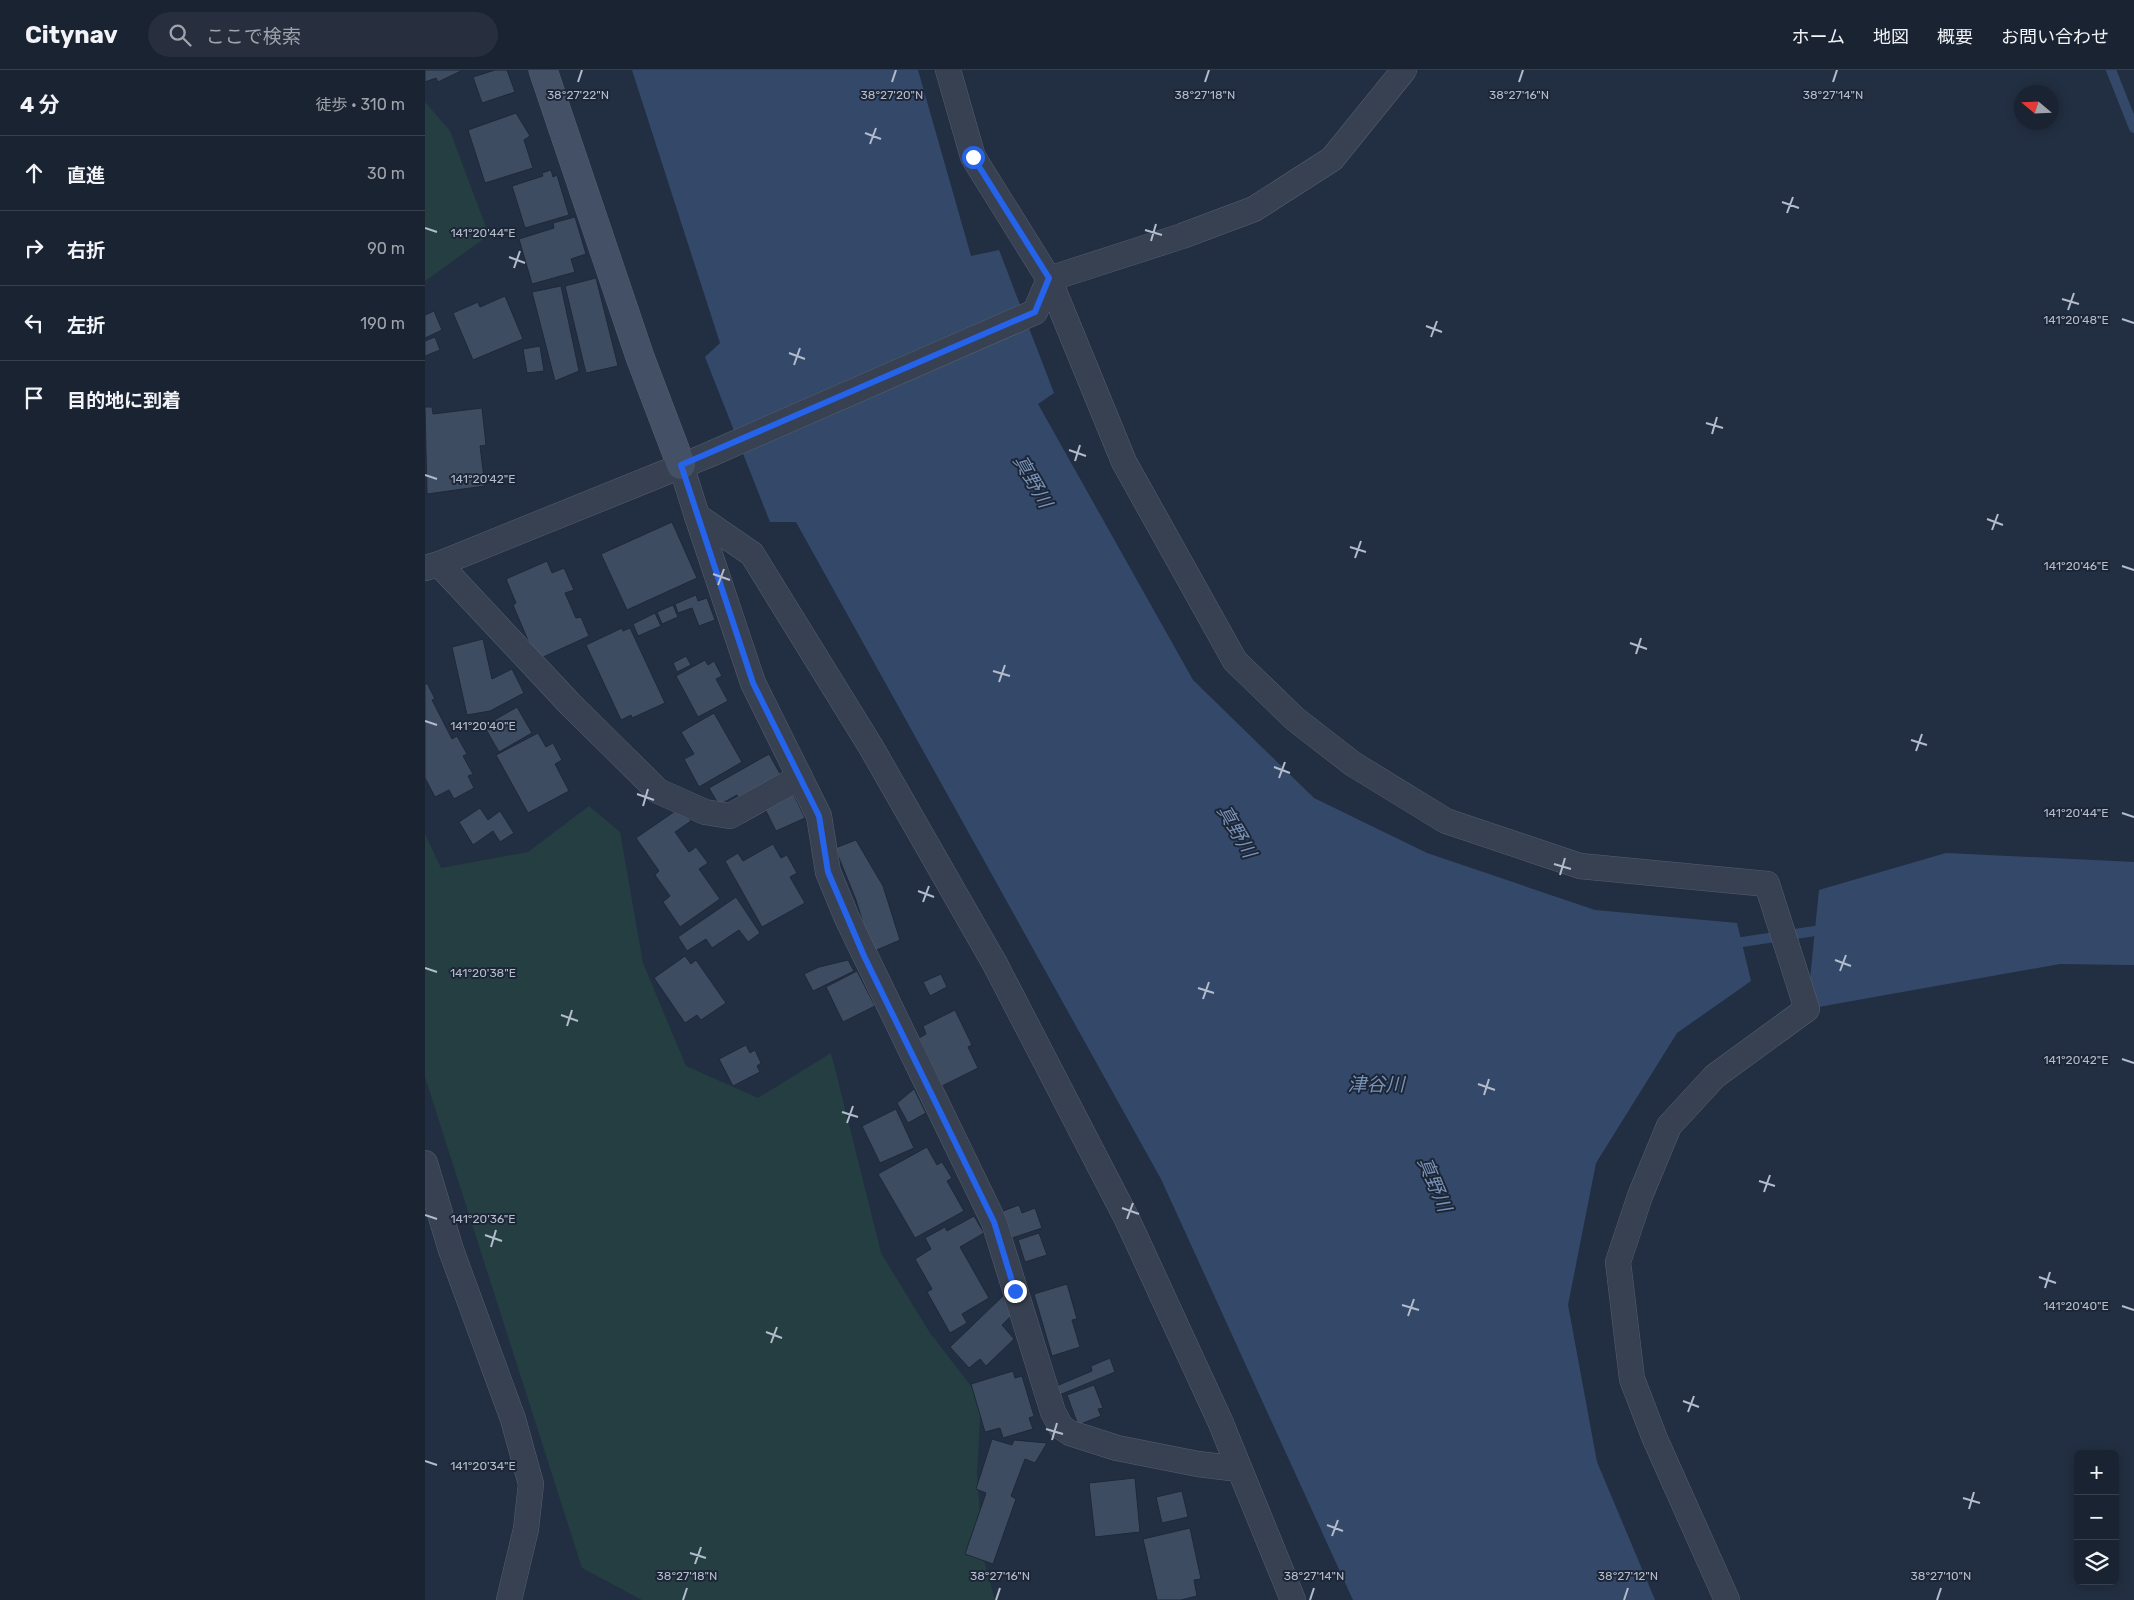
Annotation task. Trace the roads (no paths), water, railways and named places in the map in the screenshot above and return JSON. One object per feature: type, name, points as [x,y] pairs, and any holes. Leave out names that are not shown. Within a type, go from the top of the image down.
[{"type":"street","points":[[543,70],[640,357],[681,465],[753,683],[819,816],[828,872],[847,918],[994,1222],[1053,1412],[1061,1427],[1070,1433],[1117,1448],[1198,1464],[1239,1469]]},
{"type":"street","points":[[947,70],[973,157],[1049,278],[1124,462],[1163,535],[1235,661],[1295,719],[1353,764],[1446,821],[1580,866],[1767,884],[1777,910],[1807,1009],[1715,1076],[1669,1126],[1640,1196],[1618,1262],[1632,1379],[1655,1439],[1727,1600]]},
{"type":"street","points":[[1049,278],[1182,236],[1254,209],[1332,159],[1404,70]]},
{"type":"street","points":[[800,777],[730,816],[705,812],[659,791],[432,566],[706,456],[1035,312],[1049,278]]},
{"type":"street","points":[[697,516],[751,554],[871,747],[980,938],[1127,1219],[1220,1421],[1293,1600]]},
{"type":"street","points":[[425,1163],[451,1250],[513,1419],[531,1484],[526,1529],[509,1600]]},
{"type":"water","name":"津谷川","points":[[632,70],[918,70],[971,256],[999,250],[1054,393],[1038,404],[1193,680],[1314,798],[1427,853],[1595,910],[1737,923],[1751,981],[1677,1033],[1596,1163],[1568,1305],[1597,1462],[1655,1600],[1353,1600],[1161,1179],[796,522],[770,522],[705,357],[720,343]]},
{"type":"water","points":[[1946,853],[2134,862],[2134,965],[2060,964],[1807,1009],[1819,890]]},
{"type":"waterway","points":[[2111,70],[2134,128]]},
{"type":"waterway","points":[[1729,944],[1828,929]]},
{"type":"water label","name":"真野川","points":[[1033,481]]},
{"type":"water label","name":"真野川","points":[[1237,831]]},
{"type":"water label","name":"真野川","points":[[1435,1184]]}]
